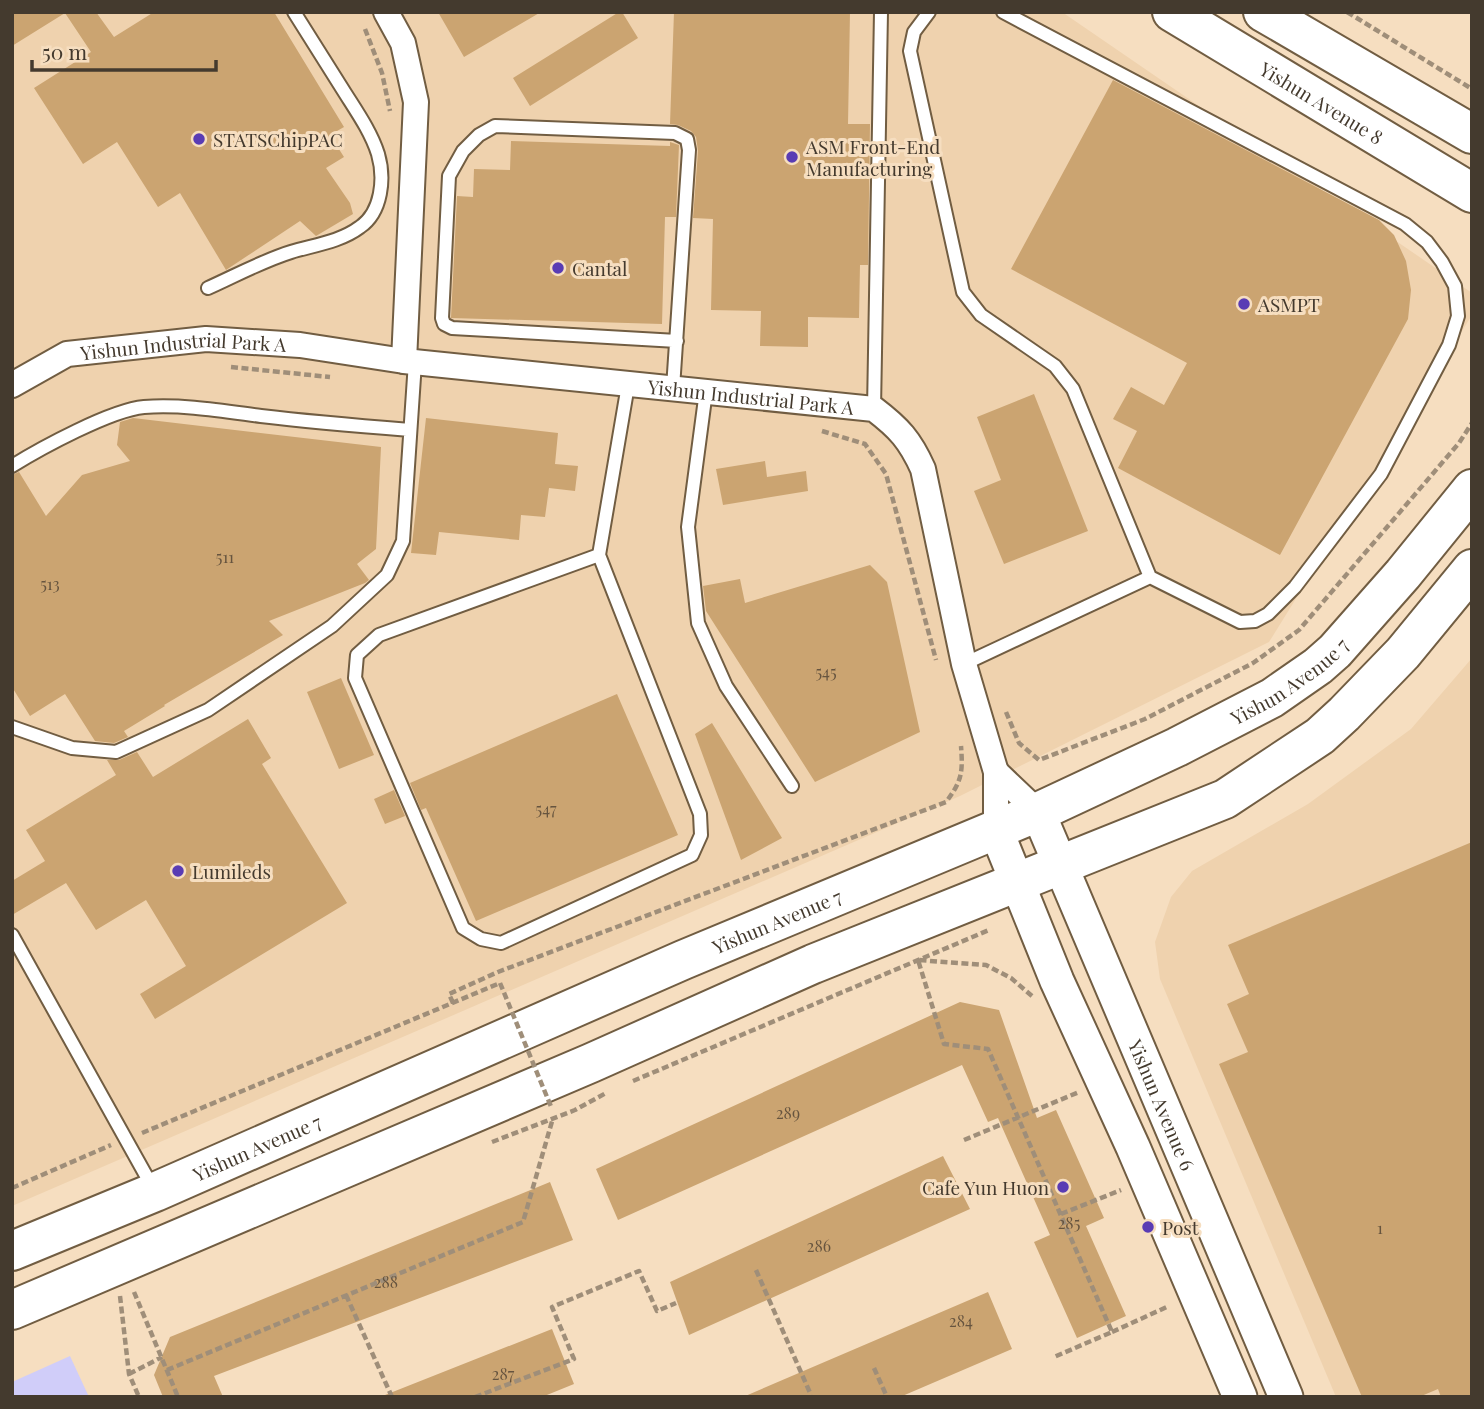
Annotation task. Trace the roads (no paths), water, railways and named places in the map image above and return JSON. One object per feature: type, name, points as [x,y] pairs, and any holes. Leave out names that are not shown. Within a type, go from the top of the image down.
[{"type":"main road","name":"Yishun Avenue 8","points":[[1172,12],[1472,193]]},
{"type":"main road","points":[[1263,12],[1472,134]]},
{"type":"main road","name":"Yishun Avenue 7","points":[[12,1251],[155,1192],[683,960],[1038,812],[1177,747],[1272,698],[1318,666],[1403,574],[1472,489]]},
{"type":"main road","points":[[12,1310],[591,1063],[813,964],[1225,799],[1320,736],[1403,653],[1472,569]]},
{"type":"main road","name":"Yishun Avenue 6","points":[[1038,812],[1286,1397]]},
{"type":"main road","points":[[996,830],[1057,981],[1133,1147],[1240,1397]]},
{"type":"main road","points":[[790,916],[813,964]]},
{"type":"street","points":[[386,12],[403,43],[416,102],[410,361]]},
{"type":"street","name":"Yishun Industrial Park A","points":[[12,384],[68,354],[206,339],[300,345],[410,361],[628,385],[874,408],[899,428],[912,445],[923,469],[964,664],[996,772],[996,830]]},
{"type":"street","name":"Yishun Industrial Park A","points":[[996,772],[1038,812]]},
{"type":"lane","points":[[208,288],[273,258],[320,246],[360,227],[371,216],[379,201],[381,180],[378,155],[365,126],[294,12]]},
{"type":"lane","points":[[874,408],[881,12]]},
{"type":"lane","points":[[929,12],[914,32],[910,51],[963,292],[981,315],[1055,366],[1073,389],[1150,577],[1240,622],[1255,621],[1268,614],[1295,587],[1381,474],[1449,345],[1458,316],[1455,286],[1427,242],[1405,224],[1003,12]]},
{"type":"lane","points":[[673,388],[677,341],[689,150],[687,139],[675,133],[495,126],[479,135],[463,151],[449,176],[442,318],[444,324],[452,328],[677,341]]},
{"type":"lane","points":[[12,727],[72,748],[116,752],[208,709],[332,626],[387,575],[402,541],[410,430],[410,361]]},
{"type":"lane","points":[[599,555],[379,635],[357,654],[355,678],[463,928],[481,939],[502,943],[692,855],[701,835],[700,814],[599,555],[628,385]]},
{"type":"lane","points":[[706,391],[688,527],[698,622],[726,686],[792,786]]},
{"type":"lane","points":[[12,466],[39,449],[111,417],[142,407],[193,408],[327,424],[410,430]]},
{"type":"lane","points":[[964,664],[1150,577]]},
{"type":"lane","points":[[12,935],[155,1192]]},
{"type":"place","name":"STATSChipPAC","points":[[199,139]]},
{"type":"place","name":"ASM Front-End Manufacturing","points":[[792,157]]},
{"type":"place","name":"Cantal","points":[[558,268]]},
{"type":"place","name":"ASMPT","points":[[1244,304]]},
{"type":"place","name":"Lumileds","points":[[178,871]]},
{"type":"place","name":"Cafe Yun Huon","points":[[1063,1187]]},
{"type":"place","name":"Post","points":[[1148,1227]]}]
